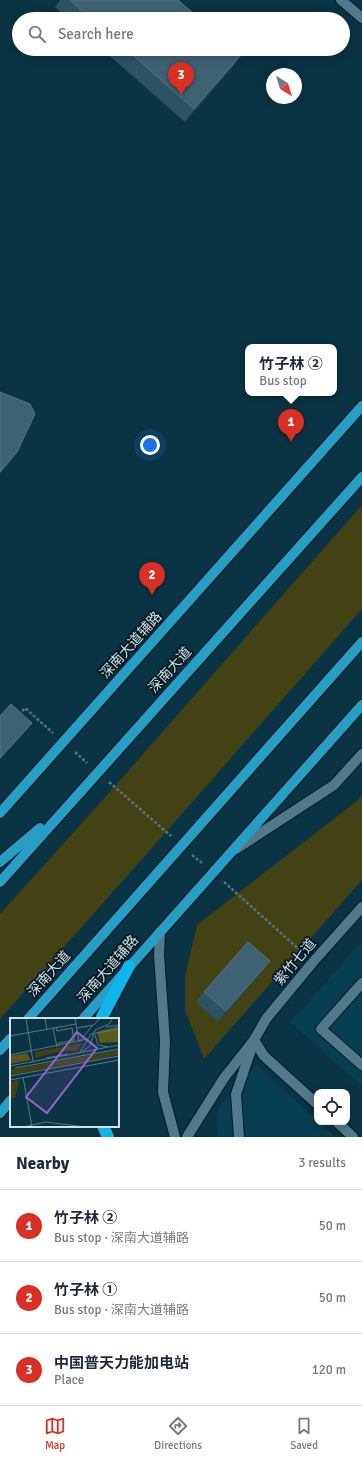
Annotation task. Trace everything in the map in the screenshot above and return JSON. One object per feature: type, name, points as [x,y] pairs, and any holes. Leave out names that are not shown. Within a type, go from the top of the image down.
[{"type":"highway","points":[[102,1018],[129,966]]},
{"type":"highway","points":[[103,1127],[108,1137]]},
{"type":"main road","name":"深南大道辅路","points":[[0,813],[362,406]]},
{"type":"main road","name":"深南大道","points":[[0,882],[69,803],[362,477]]},
{"type":"main road","name":"深南大道","points":[[29,1018],[362,642]]},
{"type":"main road","name":"深南大道辅路","points":[[84,1018],[362,705]]},
{"type":"main road","points":[[0,862],[69,803]]},
{"type":"main road","points":[[0,1050],[10,1039]]},
{"type":"main road","points":[[0,1113],[10,1101]]},
{"type":"street","points":[[341,0],[362,18]]},
{"type":"street","points":[[230,853],[334,785],[362,754]]},
{"type":"street","name":"紫竹七道","points":[[254,1040],[266,1019],[313,962],[362,907]]},
{"type":"street","points":[[160,932],[159,954],[165,1041],[163,1092],[176,1137]]},
{"type":"street","points":[[362,983],[321,1029],[362,1065]]},
{"type":"street","points":[[254,1040],[264,1056],[314,1101]]},
{"type":"street","points":[[186,1137],[224,1078],[254,1040]]},
{"type":"street","points":[[239,1137],[236,1094],[254,1040]]},
{"type":"street","points":[[340,1125],[353,1137]]},
{"type":"path","points":[[14,720],[25,708],[213,872],[313,962]]},
{"type":"shaded area","points":[[362,505],[362,609],[0,1019],[0,914],[100,803]]},
{"type":"shaded area","points":[[362,795],[362,880],[204,1059],[185,1010],[185,977],[197,925],[357,801]]},
{"type":"shaded area","points":[[362,942],[362,1086],[290,1022]]},
{"type":"shaded area","points":[[257,1065],[314,1117],[314,1125],[323,1125],[336,1137],[218,1137],[217,1109]]},
{"type":"building","points":[[70,0],[178,0],[192,12],[83,12]]},
{"type":"building","points":[[134,56],[240,56],[194,109]]},
{"type":"building","points":[[0,392],[30,404],[35,414],[17,452],[0,472]]},
{"type":"building","points":[[11,704],[32,723],[0,758],[0,716]]},
{"type":"building","points":[[248,942],[270,961],[226,1011],[204,992]]},
{"type":"place","name":"中国普天力能加电站","points":[[181,95]]},
{"type":"place","name":"竹子林 ②","points":[[291,442]]},
{"type":"place","name":"竹子林 ①","points":[[152,595]]}]
